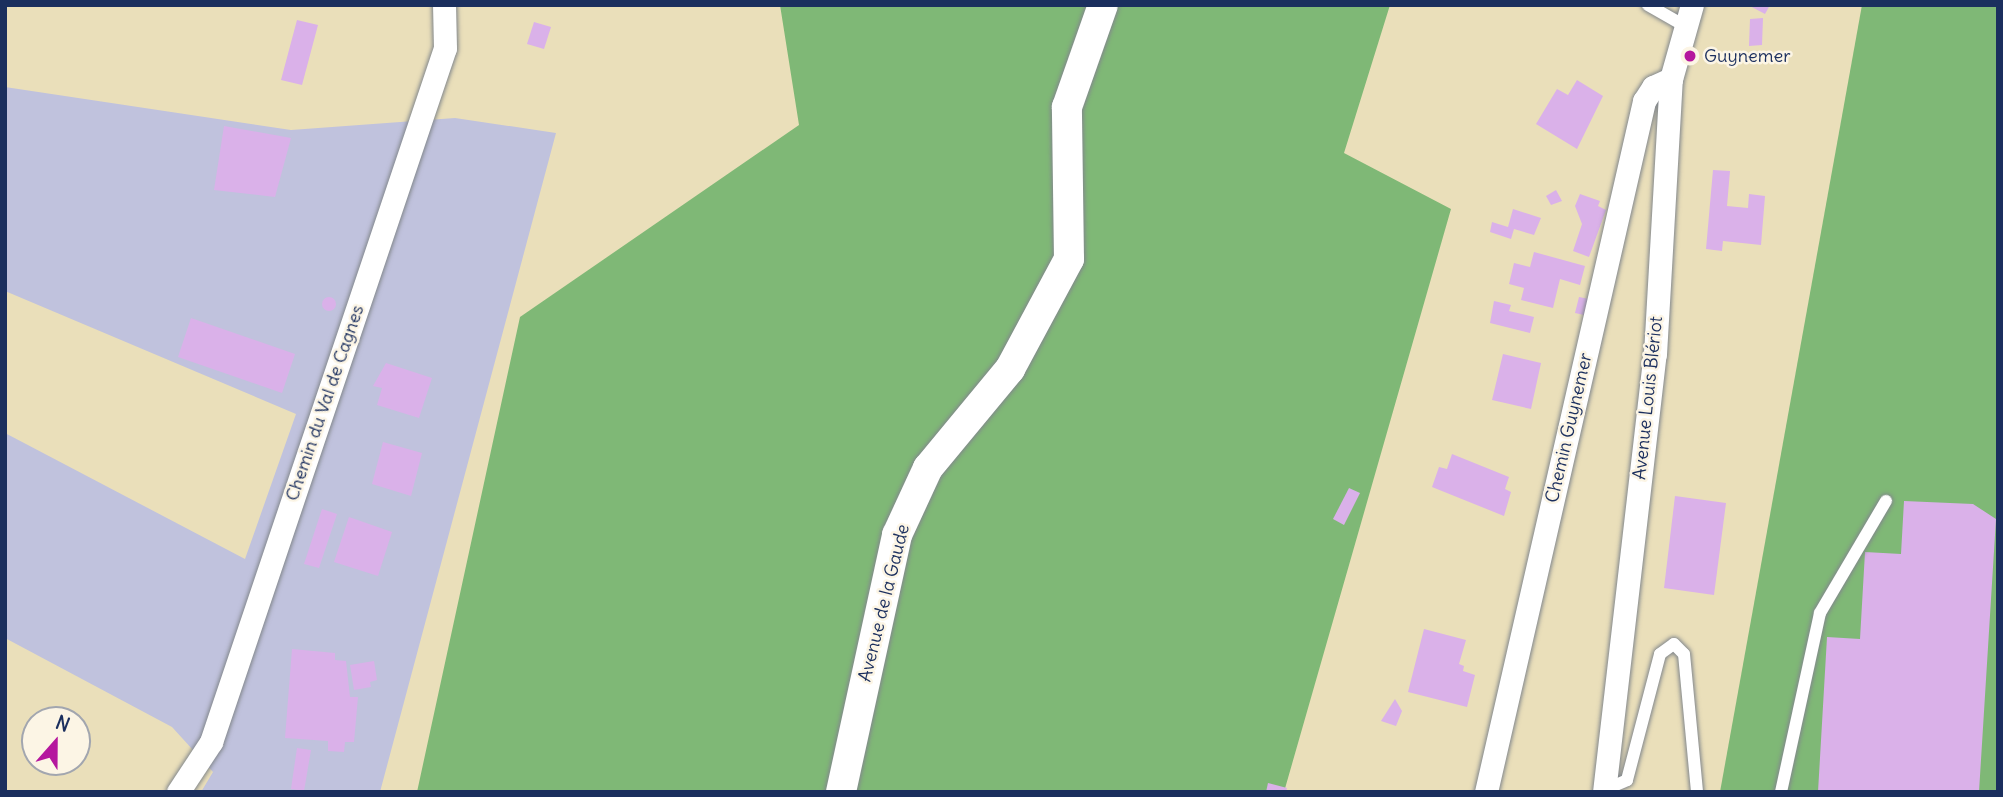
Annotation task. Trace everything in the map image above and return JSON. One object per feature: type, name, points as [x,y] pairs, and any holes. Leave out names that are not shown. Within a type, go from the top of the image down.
[{"type":"street","name":"Chemin du Val de Cagnes","points":[[178,792],[211,742],[225,703],[445,48],[444,5]]},
{"type":"street","name":"Avenue de la Gaude","points":[[841,792],[897,535],[928,468],[1010,369],[1069,259],[1067,107],[1103,5]]},
{"type":"street","name":"Avenue Louis Blériot","points":[[1604,791],[1655,354],[1671,79],[1688,16]]},
{"type":"street","name":"Chemin Guynemer","points":[[1486,792],[1644,101],[1653,87],[1671,79]]},
{"type":"lane","points":[[1653,7],[1688,16]]},
{"type":"lane","points":[[1781,792],[1820,612],[1886,500]]},
{"type":"lane","points":[[1604,791],[1627,780],[1660,654],[1674,644],[1684,654],[1697,792]]},
{"type":"shaded area","points":[[5,87],[291,130],[455,118],[556,133],[380,792],[201,792],[213,772],[172,727],[5,638],[5,433],[245,559],[296,414],[5,291]]},
{"type":"green space","points":[[780,5],[1390,5],[1344,153],[1451,209],[1284,792],[417,792],[520,317],[799,125]]},
{"type":"green space","points":[[1862,5],[1998,5],[1998,792],[1720,792]]},
{"type":"building","points":[[1748,5],[1770,5],[1765,14]]},
{"type":"building","points":[[1763,18],[1762,45],[1749,46],[1750,19]]},
{"type":"building","points":[[297,20],[318,25],[302,85],[281,80]]},
{"type":"building","points":[[534,22],[551,27],[544,49],[527,44]]},
{"type":"building","points":[[1577,80],[1603,96],[1577,149],[1536,124],[1557,89],[1568,95]]},
{"type":"building","points":[[224,126],[291,138],[275,197],[214,190]]},
{"type":"building","points":[[1713,170],[1730,171],[1727,206],[1748,208],[1749,194],[1765,196],[1761,245],[1723,241],[1722,251],[1706,249]]},
{"type":"building","points":[[1556,190],[1562,201],[1551,205],[1546,196]]},
{"type":"building","points":[[1580,194],[1600,201],[1598,206],[1606,210],[1589,257],[1573,251],[1582,224],[1575,206]]},
{"type":"building","points":[[1513,209],[1541,218],[1534,235],[1514,229],[1511,239],[1490,232],[1492,222],[1508,227]]},
{"type":"building","points":[[1534,252],[1585,266],[1580,285],[1560,279],[1553,308],[1521,300],[1524,288],[1509,284],[1514,263],[1530,267]]},
{"type":"building","points":[[326,297],[332,297],[336,304],[332,311],[326,311],[322,307],[322,301]]},
{"type":"building","points":[[1579,297],[1589,299],[1584,315],[1575,313]]},
{"type":"building","points":[[1494,301],[1511,305],[1509,311],[1534,317],[1530,333],[1490,323]]},
{"type":"building","points":[[191,318],[295,354],[282,393],[178,357]]},
{"type":"building","points":[[1503,354],[1541,363],[1531,409],[1492,400]]},
{"type":"building","points":[[386,363],[432,378],[419,418],[377,405],[382,388],[373,386]]},
{"type":"building","points":[[383,442],[422,453],[411,496],[372,484]]},
{"type":"building","points":[[1452,454],[1509,477],[1505,489],[1511,492],[1504,516],[1432,487],[1439,467],[1447,469]]},
{"type":"building","points":[[1349,488],[1360,493],[1344,525],[1333,519]]},
{"type":"building","points":[[1675,496],[1726,503],[1714,595],[1664,588]]},
{"type":"building","points":[[1904,501],[1973,504],[1996,519],[1979,792],[1818,792],[1827,637],[1860,639],[1865,552],[1901,554]]},
{"type":"building","points":[[322,509],[337,514],[319,568],[304,564]]},
{"type":"building","points":[[349,517],[392,532],[378,576],[334,562]]},
{"type":"building","points":[[1424,629],[1466,640],[1459,664],[1464,666],[1463,671],[1475,675],[1467,707],[1408,692]]},
{"type":"building","points":[[292,649],[335,653],[335,660],[346,661],[350,697],[358,697],[354,742],[345,742],[344,752],[328,751],[328,741],[285,738]]},
{"type":"building","points":[[374,661],[377,680],[370,682],[371,687],[354,690],[350,665]]},
{"type":"building","points":[[1395,699],[1402,711],[1396,726],[1381,721]]},
{"type":"building","points":[[297,748],[311,750],[304,791],[291,789]]},
{"type":"building","points":[[1268,783],[1287,788],[1286,792],[1266,792]]},
{"type":"place","name":"Guynemer","points":[[1690,56]]}]
